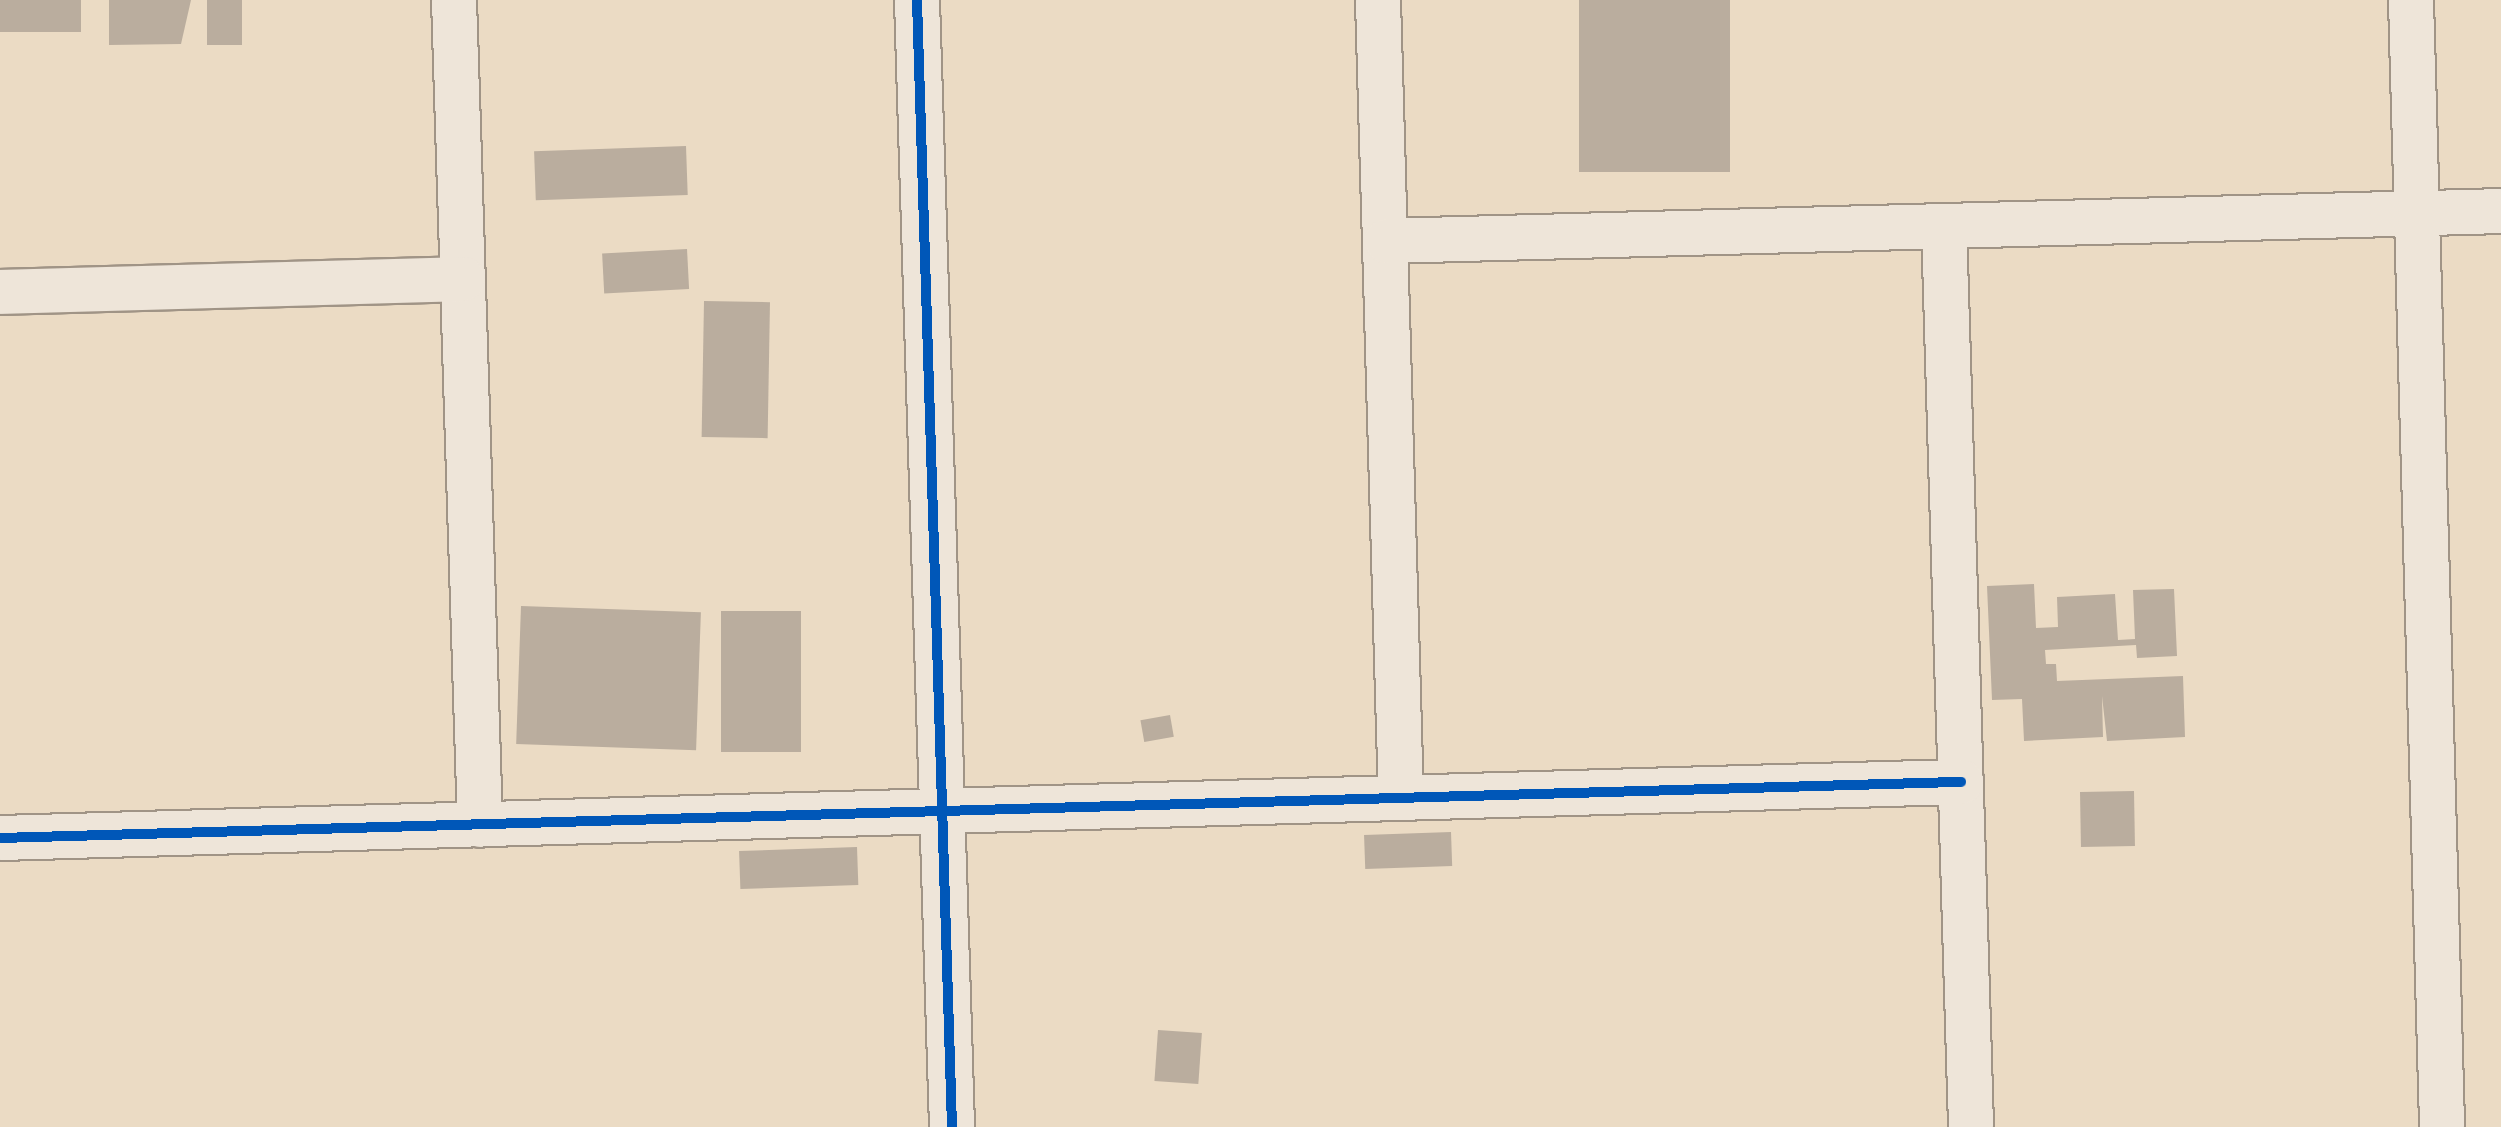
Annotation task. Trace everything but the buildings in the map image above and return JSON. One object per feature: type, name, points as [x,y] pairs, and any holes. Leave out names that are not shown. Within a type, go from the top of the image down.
[{"type":"street","points":[[454,0],[480,825]]},
{"type":"street","points":[[917,0],[952,1127]]},
{"type":"street","points":[[1378,0],[1401,798]]},
{"type":"street","points":[[2411,0],[2442,1127]]},
{"type":"street","points":[[1387,241],[2501,211]]},
{"type":"street","points":[[1944,226],[1971,1127]]},
{"type":"street","points":[[0,292],[463,279]]},
{"type":"street","points":[[0,838],[1961,782]]},
{"type":"cycle path","points":[[917,0],[952,1127]]},
{"type":"cycle path","points":[[0,838],[1961,782]]}]
